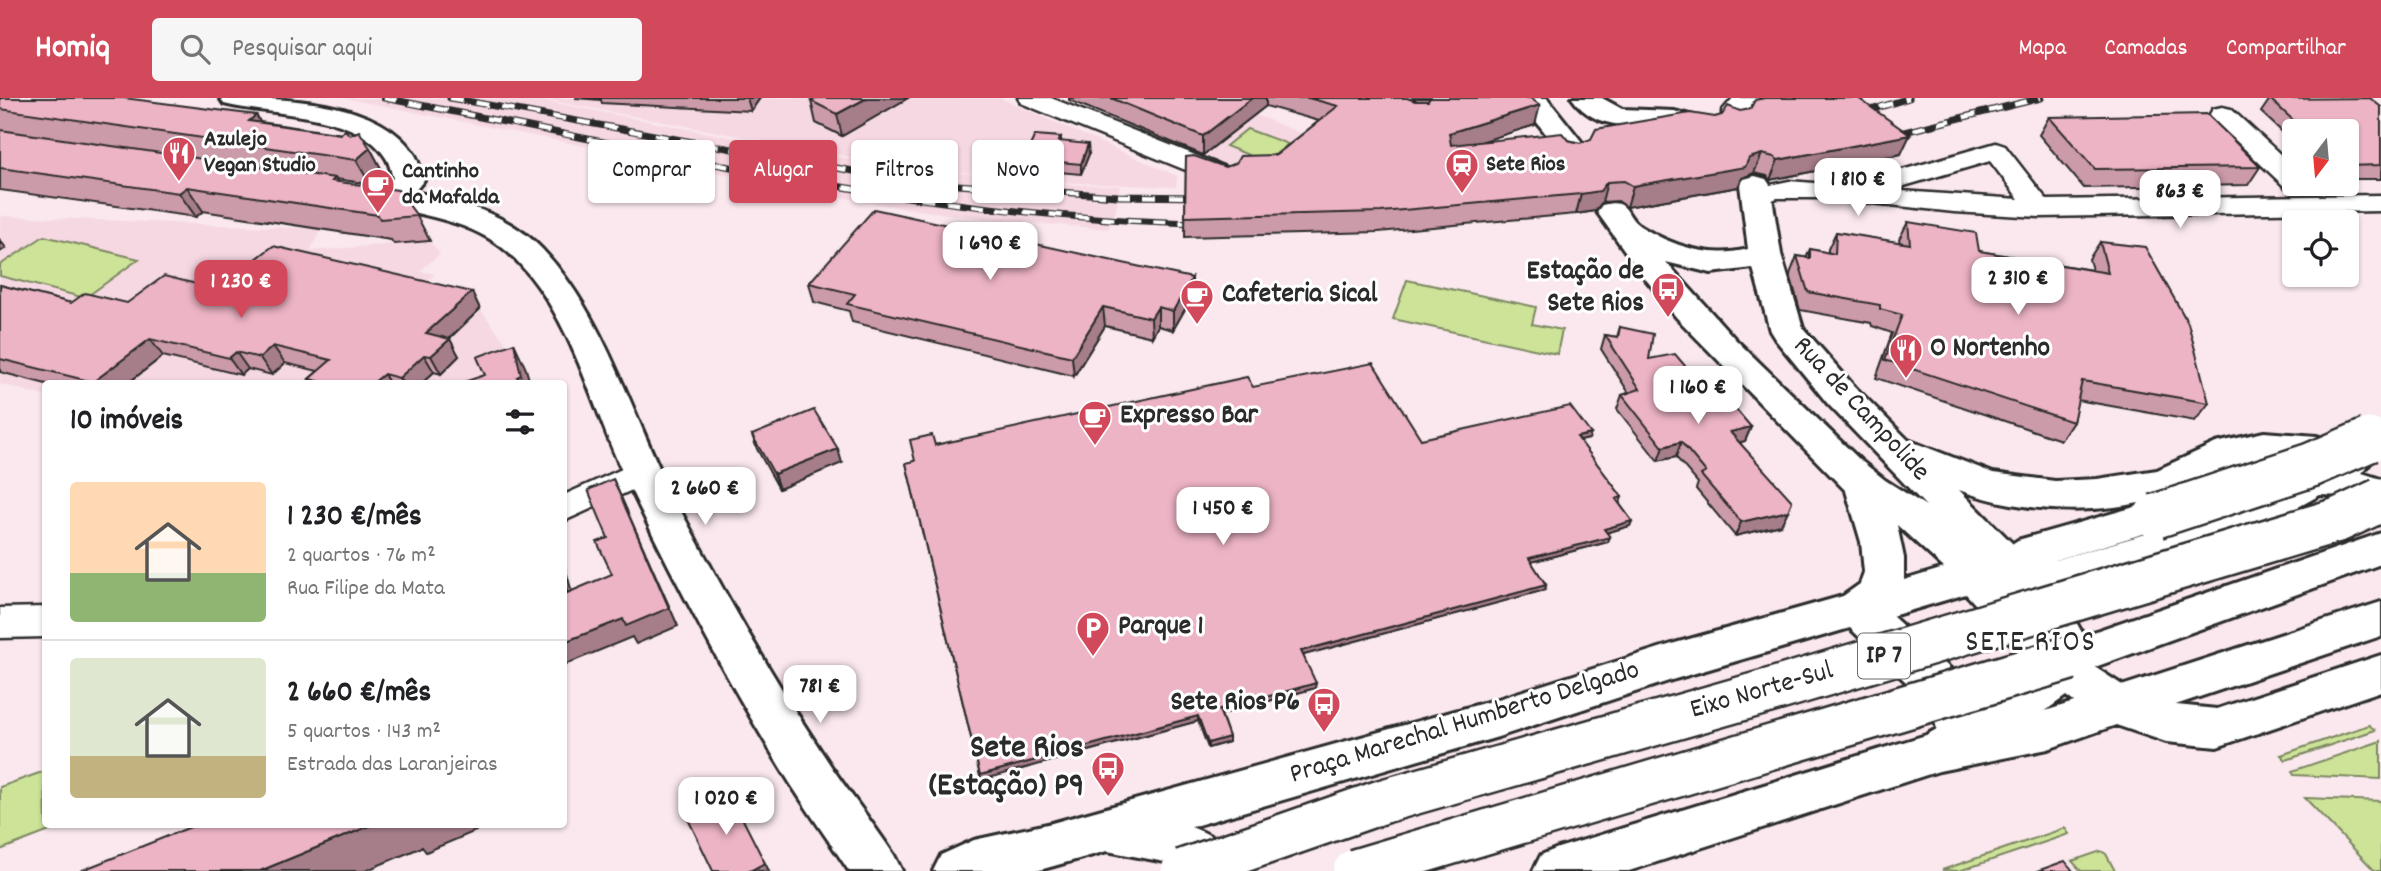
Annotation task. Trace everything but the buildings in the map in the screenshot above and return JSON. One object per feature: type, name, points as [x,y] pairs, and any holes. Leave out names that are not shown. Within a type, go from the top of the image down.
[{"type":"main road","points":[[234,98],[342,117],[380,132],[408,166],[410,180],[379,196],[428,203],[486,223],[505,234],[529,254],[553,281],[642,472],[714,610],[806,767],[877,871]]},
{"type":"main road","points":[[1532,98],[1571,146],[1558,116],[1556,98]]},
{"type":"main road","points":[[1586,98],[1597,109],[1620,118],[1717,124]]},
{"type":"main road","points":[[1687,98],[1717,124]]},
{"type":"main road","name":"Rua de Campolide","points":[[1757,193],[1765,254],[1787,331],[1841,395],[1892,446],[1991,571]]},
{"type":"main road","points":[[1765,254],[1735,263],[1689,261],[1666,252],[1621,222],[1656,272],[1745,368],[1863,485],[1991,571],[2064,671],[2090,691],[2116,706],[2171,725],[2217,728],[2381,673]]},
{"type":"main road","points":[[1991,571],[2032,551],[2156,516],[2300,469],[2375,437]]},
{"type":"main road","points":[[1892,446],[1993,487],[2020,493],[2050,495],[2161,483],[2213,458],[2252,447],[2277,444],[2296,445],[2333,454],[2381,478]]},
{"type":"main road","points":[[1991,571],[2055,576],[2239,522],[2306,485],[2320,481],[2355,484],[2381,494]]},
{"type":"main road","points":[[1863,485],[1885,557],[1885,574],[1875,596],[1857,609],[1951,699],[1956,715],[1955,722],[1939,751]]},
{"type":"main road","name":"Eixo Norte-Sul","points":[[1183,871],[1384,801],[2051,607],[2339,520],[2381,500]]},
{"type":"main road","name":"Eixo Norte-Sul","points":[[1355,871],[2070,658],[2381,548]]},
{"type":"main road","name":"Praça Marechal Humberto Delgado","points":[[958,871],[974,863],[1035,858],[1103,831],[1498,718],[1675,661],[1991,571]]},
{"type":"main road","points":[[1558,871],[1939,751],[2048,730],[2381,619]]},
{"type":"main road","points":[[1939,751],[2047,689],[2064,671]]},
{"type":"main road","points":[[1103,831],[1184,844],[1205,856],[1217,871]]},
{"type":"street","points":[[1717,124],[1747,98]]},
{"type":"street","points":[[1041,100],[1224,176]]},
{"type":"street","points":[[2222,114],[2282,169]]},
{"type":"street","points":[[1889,198],[1888,191],[1894,181],[1996,151],[2040,209]]},
{"type":"street","points":[[1785,178],[1832,191]]},
{"type":"street","points":[[1757,193],[1761,195],[1778,190],[1832,191],[1988,208],[2040,209],[2381,203]]},
{"type":"street","points":[[2311,196],[2320,204]]},
{"type":"street","points":[[567,508],[642,472]]},
{"type":"street","points":[[0,623],[42,622]]},
{"type":"shaded area","points":[[344,98],[531,98],[745,140],[729,140],[729,175],[715,172],[715,140],[588,140],[588,147]]},
{"type":"shaded area","points":[[537,98],[1000,98],[1177,176],[1176,187],[1064,182],[1064,140],[972,140],[972,173],[958,171],[958,140],[851,140],[851,157],[837,155],[837,140],[760,140]]},
{"type":"shaded area","points":[[1213,98],[1381,165],[1257,175],[1212,161],[1136,127]]},
{"type":"shaded area","points":[[837,157],[851,159],[851,199],[837,196]]},
{"type":"shaded area","points":[[958,172],[972,174],[972,203],[1064,203],[1064,184],[1120,186],[1116,210],[1108,229],[985,219],[874,203],[958,203]]},
{"type":"shaded area","points":[[0,216],[321,229],[310,251],[430,241],[440,254],[420,271],[435,274],[414,293],[480,309],[522,365],[493,380],[42,380],[42,395],[0,384]]},
{"type":"green space","points":[[1247,129],[1288,144],[1266,162],[1226,146]]},
{"type":"green space","points":[[44,236],[139,259],[85,298],[0,276],[0,265]]},
{"type":"green space","points":[[1407,280],[1536,307],[1532,324],[1562,330],[1557,354],[1393,319]]},
{"type":"green space","points":[[2369,725],[2375,730],[2286,760],[2281,755]]},
{"type":"green space","points":[[2381,741],[2381,779],[2294,775],[2292,771]]},
{"type":"green space","points":[[42,772],[42,828],[58,828],[0,850],[0,787]]},
{"type":"green space","points":[[2305,798],[2381,801],[2381,871],[2375,871]]},
{"type":"green space","points":[[2065,828],[2069,834],[1959,871],[1942,870]]},
{"type":"green space","points":[[2101,851],[2106,854],[2115,871],[2081,871],[2072,861]]},
{"type":"railway","points":[[384,98],[689,159],[893,195],[995,209],[1202,223]]},
{"type":"railway","points":[[450,98],[914,182],[1118,196],[1205,197]]},
{"type":"railway","points":[[1855,115],[1909,98]]},
{"type":"railway","points":[[1888,136],[2041,98]]},
{"type":"place","name":"Azulejo Vegan Studio","points":[[179,183]]},
{"type":"place","name":"Sete Rios","points":[[1462,195]]},
{"type":"place","name":"Cantinho da Mafalda","points":[[378,215]]},
{"type":"place","name":"Estação de Sete Rios","points":[[1668,319]]},
{"type":"place","name":"Cafeteria Sical","points":[[1197,326]]},
{"type":"place","name":"O Nortenho","points":[[1906,380]]},
{"type":"place","name":"Expresso Bar","points":[[1095,447]]},
{"type":"place","name":"Parque 1","points":[[1093,658]]},
{"type":"place","name":"Sete Rios P6","points":[[1324,734]]},
{"type":"place","name":"Sete Rios (Estação) P9","points":[[1108,798]]},
{"type":"district","name":"SETE RIOS","points":[[2031,644]]}]
